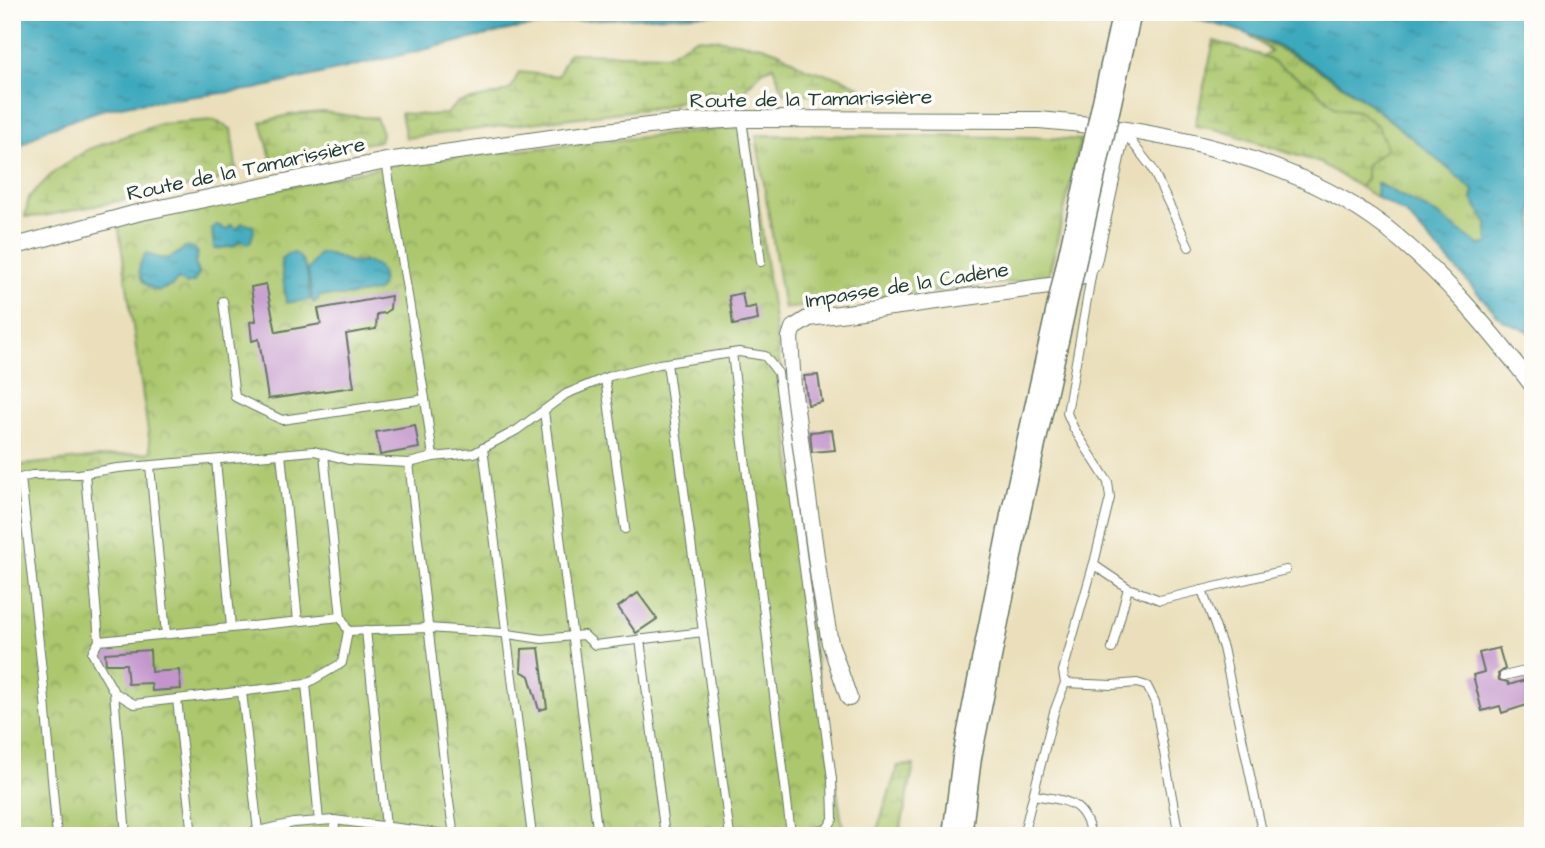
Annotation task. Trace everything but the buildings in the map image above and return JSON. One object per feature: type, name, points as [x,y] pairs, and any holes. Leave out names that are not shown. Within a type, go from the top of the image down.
[{"type":"highway","points":[[957,836],[967,757],[1015,516],[1128,12]]},
{"type":"highway","points":[[941,836],[967,757]]},
{"type":"street","name":"Route de la Tamarissière","points":[[12,247],[137,213],[386,161],[578,134],[674,123],[742,119],[1039,120],[1122,130],[1236,156],[1313,184],[1346,201],[1385,228],[1420,258],[1471,310],[1533,386]]},
{"type":"street","points":[[1093,262],[1122,130]]},
{"type":"street","name":"Impasse de la Cadène","points":[[849,698],[830,643],[815,555],[793,387],[790,337],[793,328],[809,318],[1065,284],[1083,275],[1093,262]]},
{"type":"lane","points":[[742,119],[761,262]]},
{"type":"lane","points":[[1122,130],[1152,168],[1189,247]]},
{"type":"lane","points":[[386,161],[433,457]]},
{"type":"lane","points":[[1023,836],[1054,712],[1065,683],[1063,671],[1094,565],[1110,498],[1108,482],[1074,429],[1067,413],[1093,262]]},
{"type":"lane","points":[[223,301],[235,397],[282,420],[425,398]]},
{"type":"lane","points":[[732,353],[787,835]]},
{"type":"lane","points":[[57,836],[44,689],[17,479],[32,475],[85,473],[314,451],[348,460],[409,463],[433,457],[474,453],[517,430],[566,394],[605,378],[667,363],[732,353],[765,356],[778,373],[832,779],[833,819],[827,829],[779,836]]},
{"type":"lane","points":[[667,363],[730,836]]},
{"type":"lane","points":[[605,378],[625,529]]},
{"type":"lane","points":[[544,411],[598,836]]},
{"type":"lane","points":[[483,448],[532,836]]},
{"type":"lane","points":[[281,454],[298,621]]},
{"type":"lane","points":[[114,692],[134,704],[306,684],[342,663],[348,631],[341,617],[324,454]]},
{"type":"lane","points":[[216,460],[231,627]]},
{"type":"lane","points":[[236,836],[293,823],[334,820],[457,835],[428,628],[409,463]]},
{"type":"lane","points":[[150,466],[166,634]]},
{"type":"lane","points":[[85,473],[99,641],[92,653],[114,692],[126,836]]},
{"type":"lane","points":[[1094,565],[1128,588],[1160,600],[1286,570]]},
{"type":"lane","points":[[1112,649],[1128,588]]},
{"type":"lane","points":[[1202,590],[1223,648],[1263,836]]},
{"type":"lane","points":[[99,641],[341,617]]},
{"type":"lane","points":[[348,631],[428,628],[542,639],[584,635],[595,645],[703,632]]},
{"type":"lane","points":[[366,630],[386,826]]},
{"type":"lane","points":[[640,639],[665,836]]},
{"type":"lane","points":[[1504,676],[1533,668]]},
{"type":"lane","points":[[1065,683],[1147,686],[1155,702],[1180,836]]},
{"type":"lane","points":[[306,684],[319,821]]},
{"type":"lane","points":[[242,692],[258,831]]},
{"type":"lane","points":[[177,699],[192,836]]},
{"type":"lane","points":[[1034,795],[1073,802],[1088,820],[1091,836]]},
{"type":"lane","points":[[334,820],[335,836]]},
{"type":"green space","points":[[1249,36],[1281,50],[1340,84],[1396,125],[1475,191],[1472,199],[1487,223],[1488,244],[1479,245],[1438,215],[1377,183],[1376,197],[1360,187],[1367,161],[1358,111],[1336,108],[1313,87],[1263,56],[1271,51]]},
{"type":"green space","points":[[696,38],[762,46],[779,52],[807,69],[842,78],[882,98],[784,93],[773,66],[762,71],[737,98],[710,91],[662,107],[406,138],[401,113],[446,114],[457,103],[511,89],[519,72],[558,76],[569,53],[667,55]]},
{"type":"green space","points":[[1214,41],[1263,56],[1313,87],[1336,108],[1358,111],[1378,126],[1387,149],[1366,165],[1366,179],[1360,187],[1320,163],[1219,130],[1195,126]]},
{"type":"green space","points":[[321,112],[376,117],[382,133],[380,141],[272,161],[261,122],[289,115]]},
{"type":"green space","points":[[214,120],[231,129],[237,174],[208,183],[44,216],[25,217],[29,197],[55,171],[89,149],[160,124]]},
{"type":"green space","points":[[748,126],[811,631],[844,835],[12,836],[12,466],[151,452],[118,223],[400,163]]},
{"type":"green space","points":[[756,135],[1030,137],[1081,140],[1048,278],[784,309]]},
{"type":"green space","points":[[914,765],[899,836],[875,836],[898,766]]},
{"type":"water","points":[[12,12],[759,12],[584,20],[513,29],[256,89],[101,110],[47,129],[12,151]]},
{"type":"water","points":[[1163,12],[1533,12],[1533,333],[1503,321],[1406,214],[1376,197],[1377,183],[1438,215],[1479,245],[1488,244],[1487,223],[1472,199],[1474,191],[1451,171],[1358,95],[1308,62],[1253,36]]},
{"type":"water","points":[[242,223],[253,226],[250,243],[246,244],[240,240],[235,246],[214,249],[212,228],[217,225],[226,230],[231,225],[237,229]]},
{"type":"water","points":[[185,247],[194,248],[198,253],[195,264],[199,273],[194,282],[186,284],[178,279],[172,286],[158,291],[142,280],[139,271],[146,253],[167,258],[176,255]]},
{"type":"water","points":[[295,253],[305,268],[310,300],[286,303],[281,260],[287,254]]},
{"type":"water","points":[[324,253],[351,262],[366,262],[377,266],[381,272],[382,285],[378,291],[347,296],[319,296],[318,301],[313,303],[308,270],[319,254]]}]
